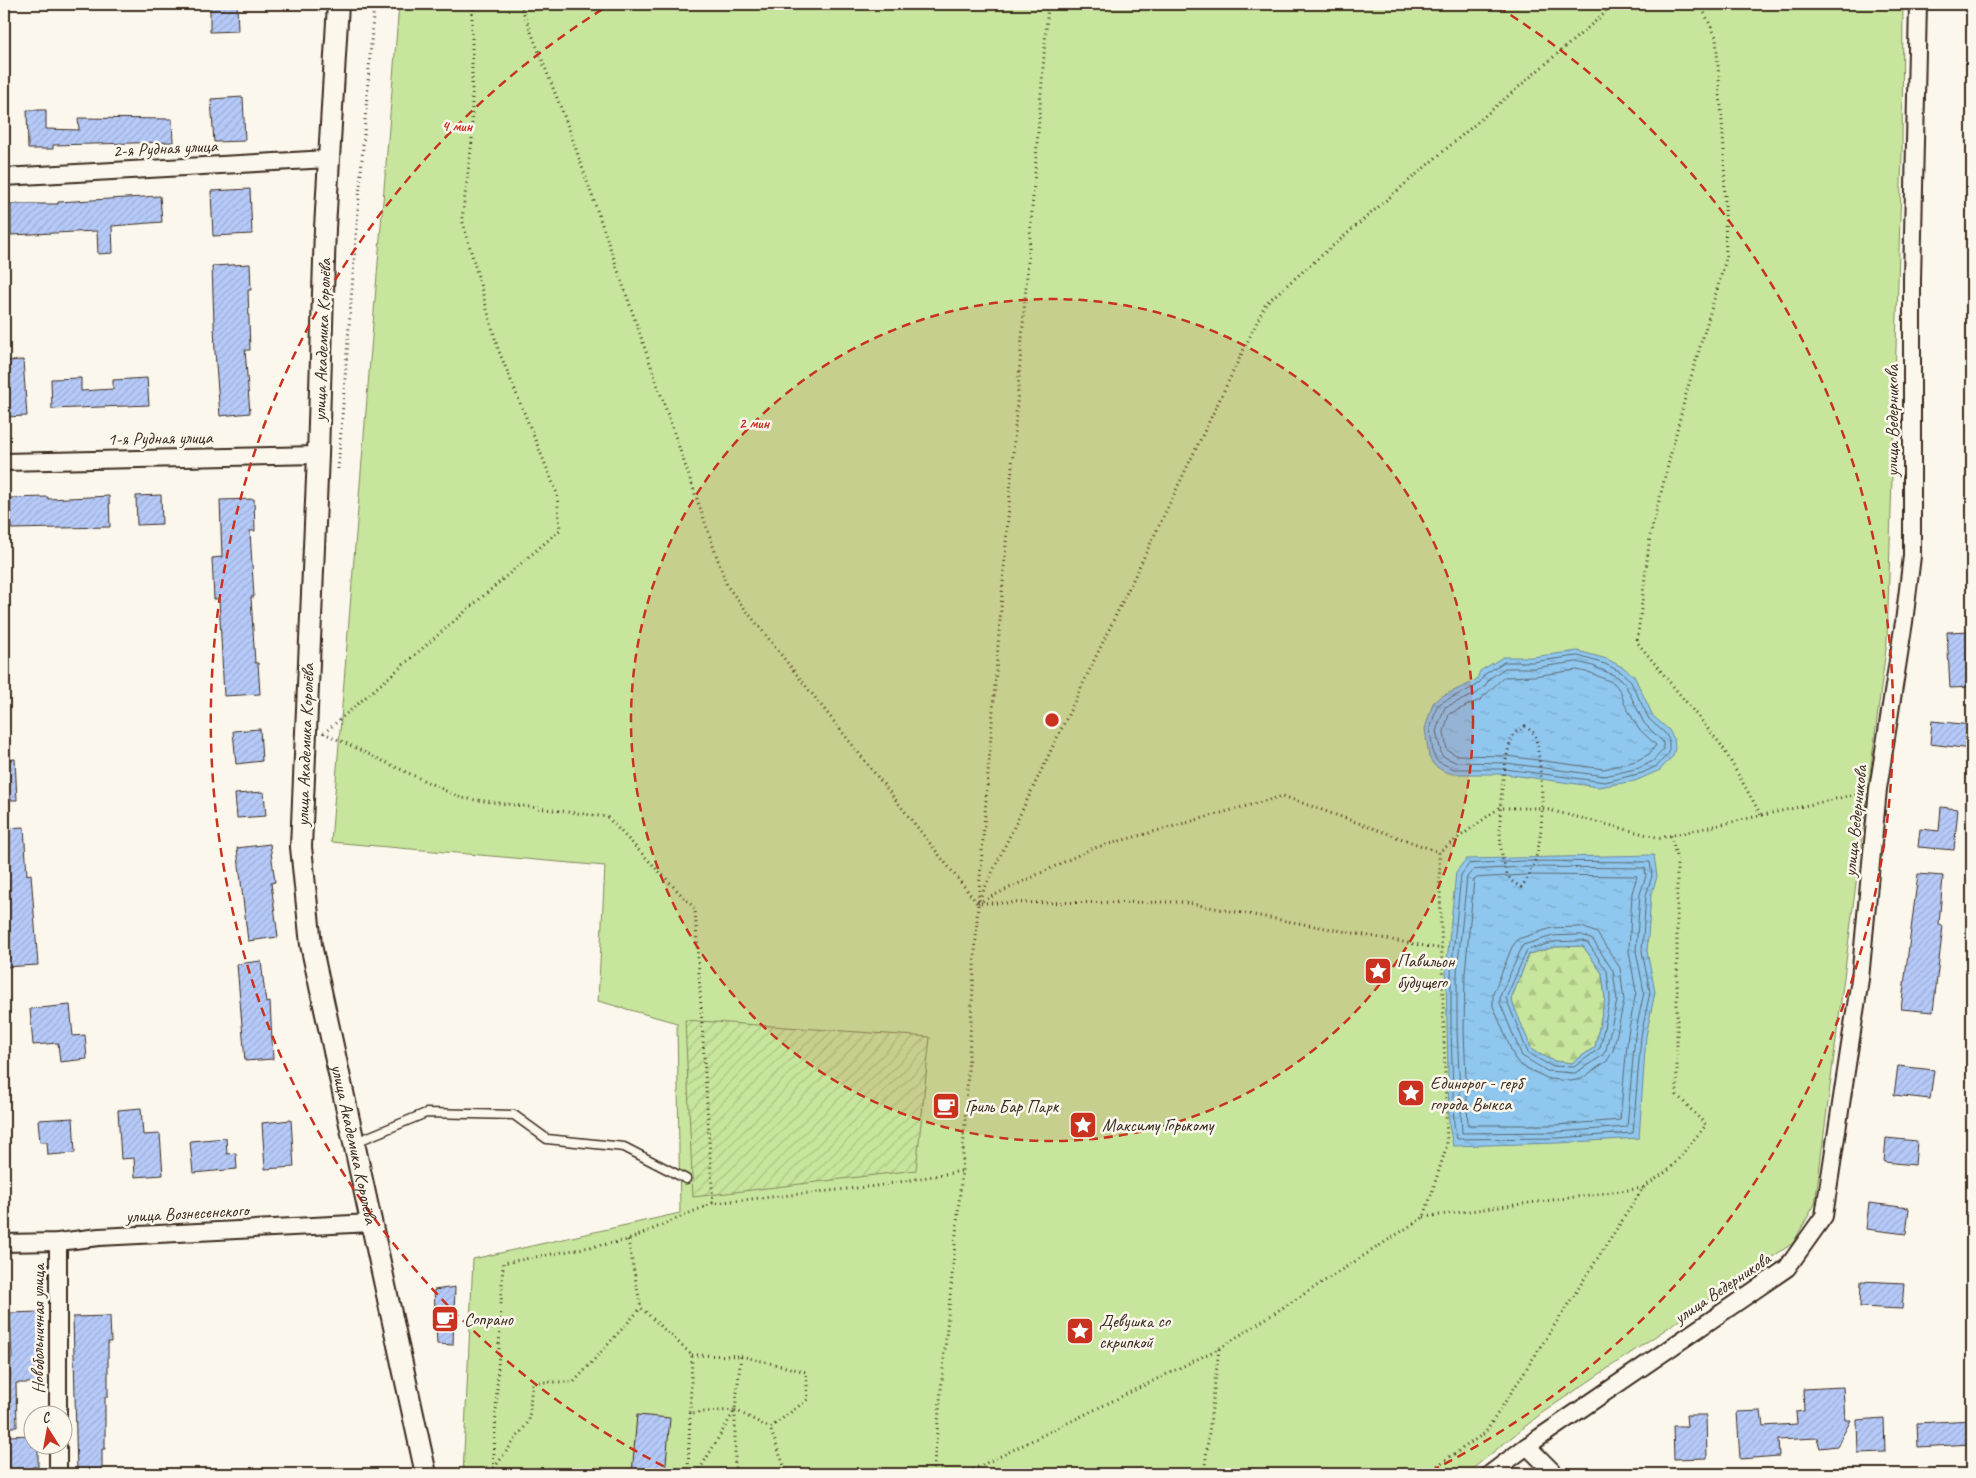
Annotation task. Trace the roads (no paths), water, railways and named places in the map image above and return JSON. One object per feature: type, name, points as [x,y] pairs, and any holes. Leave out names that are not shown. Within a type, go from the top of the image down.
[{"type":"street","name":"улица Академика Королёва","points":[[338,4],[328,159],[318,456],[301,847],[311,945],[426,1474]]},
{"type":"street","name":"улица Ведерникова","points":[[1490,1474],[1527,1446],[1787,1268],[1824,1216],[1860,979],[1878,789],[1904,622],[1912,556],[1912,280],[1918,4]]},
{"type":"street","name":"2-я Рудная улица","points":[[4,177],[328,159]]},
{"type":"street","name":"1-я Рудная улица","points":[[4,462],[318,456]]},
{"type":"street","name":"улица Вознесенского","points":[[4,1243],[58,1242],[109,1237],[372,1223]]},
{"type":"street","name":"Новобольничная улица","points":[[58,1242],[58,1406]]},
{"type":"street","points":[[1527,1446],[1555,1474]]},
{"type":"street","points":[[58,1456],[58,1474]]},
{"type":"lane","points":[[354,1142],[426,1113],[514,1115],[546,1139],[624,1147],[686,1179]]},
{"type":"water","points":[[1578,651],[1607,659],[1634,676],[1653,716],[1669,730],[1674,739],[1675,748],[1673,756],[1660,770],[1635,781],[1598,787],[1505,774],[1453,774],[1443,771],[1434,765],[1429,757],[1425,729],[1433,703],[1440,697],[1477,679],[1480,671],[1503,657],[1532,657]]},
{"type":"water","points":[[1654,855],[1657,877],[1651,895],[1647,951],[1655,992],[1646,1036],[1639,1138],[1558,1143],[1453,1146],[1449,1125],[1446,971],[1456,872],[1466,859]],"holes":[[[1583,946],[1602,973],[1605,999],[1595,1047],[1572,1063],[1553,1061],[1532,1050],[1511,999],[1529,954],[1555,947]]]},
{"type":"place","name":"Павильон будущего","points":[[1378,971]]},
{"type":"place","name":"Единорог - герб города Выкса","points":[[1411,1093]]},
{"type":"place","name":"Гриль Бар Парк","points":[[946,1106]]},
{"type":"place","name":"Максиму Горькому","points":[[1083,1125]]},
{"type":"place","name":"Сопрано","points":[[445,1319]]},
{"type":"place","name":"Девушка со скрипкой","points":[[1080,1331]]}]
